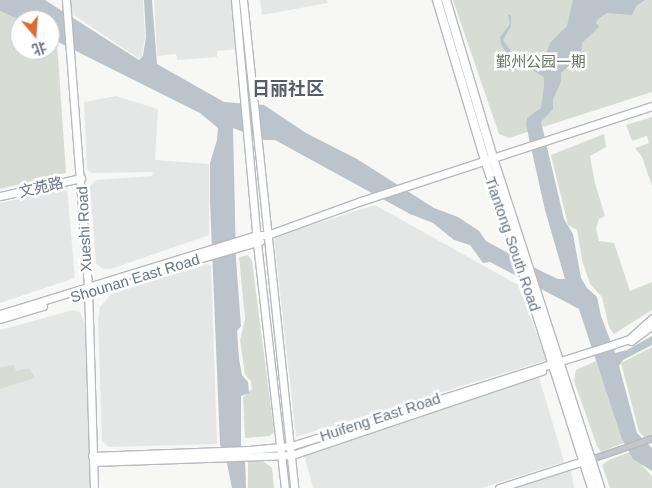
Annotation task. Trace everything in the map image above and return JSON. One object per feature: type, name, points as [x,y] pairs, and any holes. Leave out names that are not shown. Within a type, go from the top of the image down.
[{"type":"main road","name":"Xueshi Road","points":[[66,0],[88,290],[94,488]]},
{"type":"main road","points":[[235,0],[257,239],[285,488]]},
{"type":"main road","points":[[243,0],[251,93],[292,455],[294,488]]},
{"type":"main road","name":"Tiantong South Road","points":[[437,0],[489,159],[525,256],[592,488]]},
{"type":"main road","name":"Tiantong South Road","points":[[446,0],[515,251],[556,364]]},
{"type":"main road","points":[[208,253],[249,238],[257,239],[361,201],[652,106]]},
{"type":"main road","name":"文苑路","points":[[0,196],[81,178]]},
{"type":"main road","name":"Shounan East Road","points":[[0,319],[208,253],[242,246],[257,239]]},
{"type":"main road","name":"Shounan East Road","points":[[0,314],[88,290]]},
{"type":"main road","name":"Huifeng East Road","points":[[615,346],[629,339],[652,318]]},
{"type":"main road","name":"Huifeng East Road","points":[[93,459],[249,453],[292,455],[592,352],[627,344],[652,325]]},
{"type":"main road","points":[[556,364],[592,459],[600,488]]},
{"type":"main road","name":"Huifeng East Road","points":[[249,453],[291,446],[556,364]]},
{"type":"main road","points":[[499,488],[583,461]]},
{"type":"street","points":[[583,461],[650,438]]},
{"type":"shaded area","points":[[0,0],[45,0],[139,60],[143,56],[146,37],[144,0],[152,0],[157,64],[224,102],[264,105],[306,133],[357,159],[434,208],[458,217],[479,231],[486,241],[543,272],[558,279],[565,279],[545,210],[526,125],[527,118],[541,108],[544,77],[531,69],[510,71],[506,65],[507,54],[501,44],[500,37],[510,24],[508,14],[511,16],[511,26],[503,40],[510,50],[510,65],[516,67],[527,60],[543,63],[550,43],[567,26],[573,0],[645,0],[636,6],[632,15],[607,13],[598,19],[596,23],[599,27],[582,43],[581,60],[574,61],[561,73],[561,82],[553,99],[553,109],[541,122],[564,219],[573,234],[581,278],[587,288],[597,297],[601,316],[615,353],[627,350],[652,336],[652,345],[623,360],[619,366],[637,433],[652,448],[652,471],[633,459],[622,439],[579,309],[490,262],[483,263],[470,245],[454,240],[433,223],[410,214],[275,140],[265,140],[233,128],[236,259],[241,326],[237,331],[242,375],[248,382],[249,393],[241,396],[241,445],[245,458],[246,488],[232,488],[225,454],[220,445],[210,201],[210,163],[217,140],[218,128],[200,113],[60,43],[60,10],[10,10],[10,16],[0,11]]},
{"type":"shaded area","points":[[71,0],[143,0],[145,37],[142,57],[138,58],[72,14]]},
{"type":"shaded area","points":[[154,0],[232,0],[237,49],[217,51],[217,57],[177,60],[176,54],[157,56]]},
{"type":"shaded area","points":[[260,0],[327,0],[328,3],[262,15]]},
{"type":"shaded area","points":[[116,96],[158,109],[155,160],[209,164],[209,235],[111,269],[103,269],[96,263],[90,186],[96,180],[152,176],[153,172],[92,173],[87,169],[84,102]]},
{"type":"shaded area","points":[[67,188],[75,278],[0,303],[0,203]]},
{"type":"shaded area","points":[[375,205],[518,285],[547,360],[296,437],[274,237]]},
{"type":"shaded area","points":[[207,264],[211,265],[217,444],[109,447],[102,441],[98,319],[100,307],[111,294]]},
{"type":"shaded area","points":[[73,310],[80,312],[85,324],[90,488],[0,488],[0,330]]},
{"type":"shaded area","points":[[539,377],[564,462],[482,488],[313,488],[304,455]]},
{"type":"shaded area","points":[[571,470],[574,488],[514,488]]},
{"type":"green space","name":"鄞州公园一期","points":[[453,0],[652,0],[652,92],[509,138],[499,134]]},
{"type":"green space","points":[[0,11],[10,16],[10,60],[58,60],[66,173],[0,189]]},
{"type":"green space","points":[[652,117],[652,186],[642,157],[635,148],[649,143],[647,136],[632,141],[626,125]]},
{"type":"green space","points":[[604,134],[606,147],[590,156],[595,183],[605,216],[599,219],[596,228],[599,241],[614,243],[630,291],[652,282],[652,310],[614,334],[609,327],[602,297],[590,284],[582,260],[577,230],[568,225],[551,155]]},
{"type":"green space","points":[[248,255],[252,261],[274,432],[270,436],[245,438],[243,397],[252,389],[251,381],[245,375],[240,340],[245,319],[239,257]]},
{"type":"green space","points":[[652,347],[652,445],[639,432],[621,363]]},
{"type":"green space","points":[[596,361],[626,442],[601,452],[597,446],[574,381],[576,370]]},
{"type":"green space","points":[[14,365],[16,371],[29,368],[35,378],[0,389],[0,367]]},
{"type":"green space","points":[[630,452],[652,476],[652,488],[610,488],[602,465],[609,460]]},
{"type":"green space","points":[[263,461],[272,468],[274,488],[248,488],[248,462]]},
{"type":"district","name":"日丽社区","points":[[288,89]]}]
